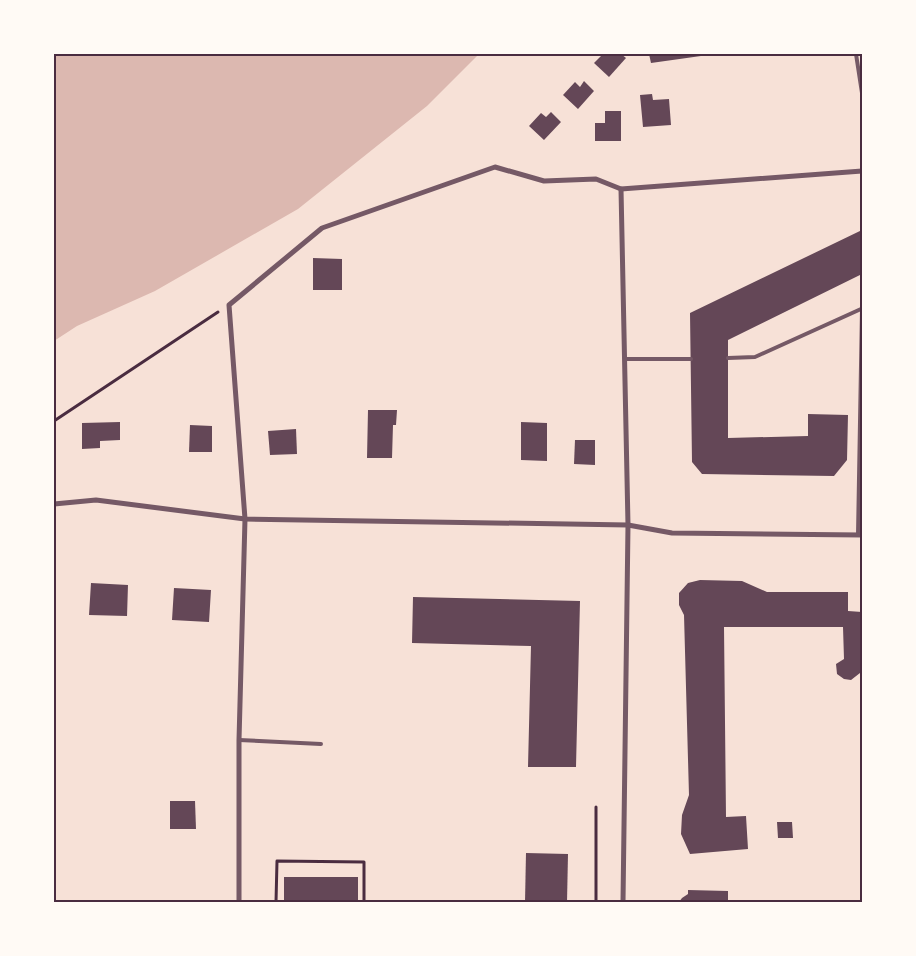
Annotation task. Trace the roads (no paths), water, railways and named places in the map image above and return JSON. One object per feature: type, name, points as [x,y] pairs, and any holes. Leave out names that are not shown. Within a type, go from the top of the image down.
[{"type":"street","points":[[239,902],[239,740],[245,519],[228,305],[322,228],[495,167],[544,182],[596,179],[620,188],[862,171]]},
{"type":"street","points":[[620,188],[628,525],[623,902]]},
{"type":"street","points":[[54,504],[96,500],[245,519],[628,525],[672,533],[860,535]]},
{"type":"lane","points":[[856,54],[862,93]]},
{"type":"lane","points":[[728,358],[755,357],[862,309],[860,535]]},
{"type":"lane","points":[[625,359],[691,359]]},
{"type":"lane","points":[[239,740],[321,744]]}]
